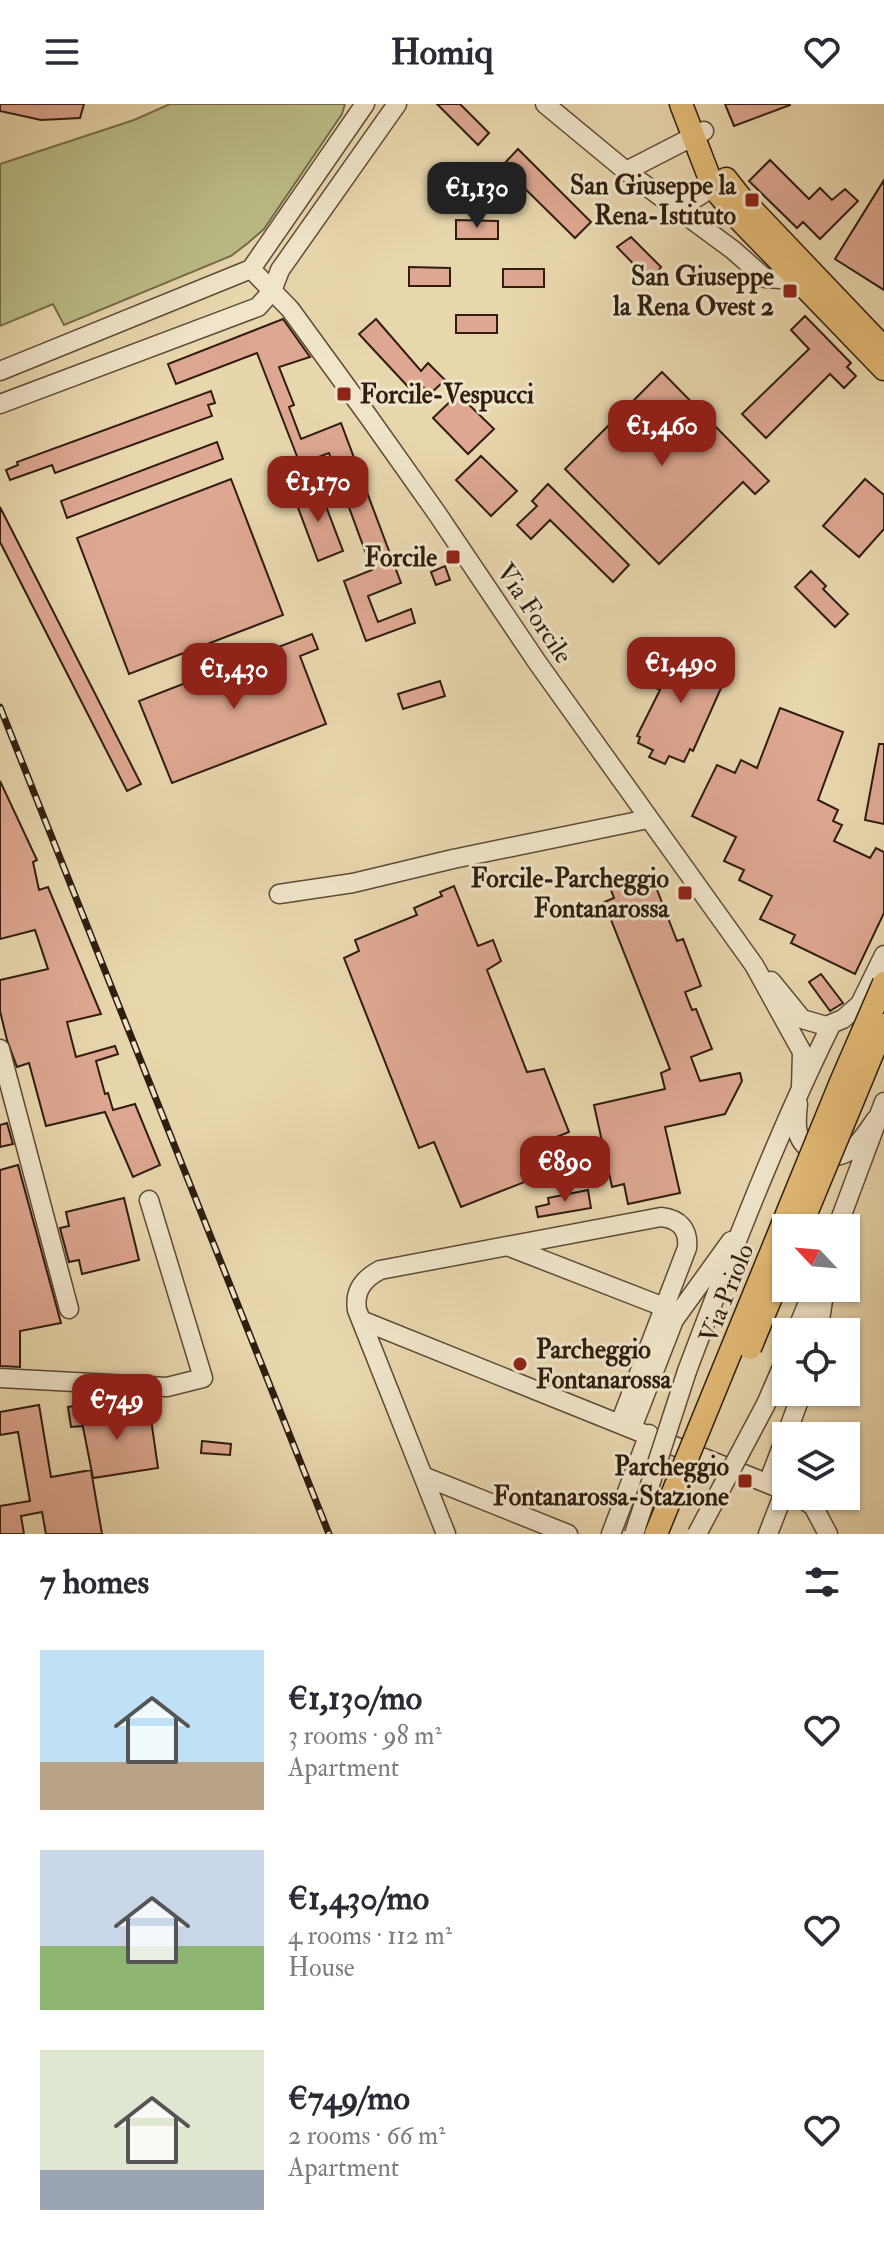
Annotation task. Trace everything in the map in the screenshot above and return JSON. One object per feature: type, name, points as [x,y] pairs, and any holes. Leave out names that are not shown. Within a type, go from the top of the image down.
[{"type":"main road","points":[[681,104],[739,219],[797,280],[882,341]]},
{"type":"main road","points":[[695,104],[698,134]]},
{"type":"main road","points":[[720,183],[822,295],[884,369]]},
{"type":"main road","name":"Via Priolo","points":[[656,1534],[884,983]]},
{"type":"main road","points":[[806,1214],[884,1025]]},
{"type":"main road","name":"Via Priolo","points":[[670,1534],[772,1294]]},
{"type":"street","points":[[0,371],[251,269],[365,104]]},
{"type":"street","points":[[0,404],[258,307],[272,291],[280,270],[397,104]]},
{"type":"street","points":[[545,104],[765,278],[797,280]]},
{"type":"street","points":[[626,171],[698,134]]},
{"type":"street","points":[[317,173],[339,188]]},
{"type":"street","points":[[678,209],[720,183]]},
{"type":"street","name":"Via Forcile","points":[[251,269],[290,309],[754,965]]},
{"type":"street","points":[[181,299],[192,330]]},
{"type":"street","points":[[279,894],[353,883],[648,819]]},
{"type":"street","points":[[634,1534],[687,1371],[740,1230],[800,1090],[829,1033],[860,1004],[884,955]]},
{"type":"street","points":[[754,965],[777,987],[802,1019],[829,1033],[847,1031],[870,1034],[880,1042],[884,1051]]},
{"type":"street","points":[[754,965],[802,1052],[797,1128],[799,1137],[809,1149],[820,1155],[844,1154],[853,1149],[880,1110]]},
{"type":"street","points":[[0,1049],[69,1309]]},
{"type":"street","points":[[843,1214],[871,1142],[884,1088]]},
{"type":"street","points":[[853,1188],[858,1202],[853,1214]]},
{"type":"street","points":[[0,1378],[167,1387],[203,1378],[149,1200]]},
{"type":"street","points":[[446,1534],[361,1320],[355,1300],[362,1283],[380,1270],[661,1217],[671,1218],[679,1223],[688,1238],[687,1248],[664,1307],[611,1534]]},
{"type":"street","points":[[634,1428],[674,1320],[740,1230]]},
{"type":"street","points":[[506,1246],[664,1307]]},
{"type":"street","points":[[361,1320],[772,1485]]},
{"type":"street","points":[[697,1534],[772,1390]]},
{"type":"street","points":[[670,1534],[700,1454]]},
{"type":"street","points":[[423,1476],[568,1534]]},
{"type":"street","points":[[768,1534],[774,1510]]},
{"type":"street","points":[[815,1510],[828,1534]]},
{"type":"green space","points":[[170,104],[345,104],[342,114],[264,229],[231,256],[64,325],[53,304],[0,326],[0,164],[134,120]]},
{"type":"building","points":[[0,104],[84,104],[80,118],[41,120],[0,111]]},
{"type":"building","points":[[437,104],[460,104],[489,133],[478,145]]},
{"type":"building","points":[[725,104],[790,104],[790,105],[734,126]]},
{"type":"building","points":[[518,149],[591,222],[575,238],[502,166]]},
{"type":"building","points":[[770,160],[809,199],[820,188],[832,200],[845,189],[858,201],[820,239],[803,222],[797,228],[749,181]]},
{"type":"building","points":[[884,180],[884,290],[835,259]]},
{"type":"building","points":[[456,220],[498,221],[498,239],[456,239]]},
{"type":"building","points":[[631,237],[661,267],[651,282],[617,247]]},
{"type":"building","points":[[409,267],[450,268],[450,286],[409,286]]},
{"type":"building","points":[[503,269],[544,269],[544,287],[503,287]]},
{"type":"building","points":[[456,315],[497,315],[497,333],[456,333]]},
{"type":"building","points":[[805,316],[851,363],[847,367],[856,376],[844,388],[830,374],[766,438],[742,414],[809,349],[791,330]]},
{"type":"building","points":[[283,319],[310,357],[279,367],[294,405],[289,407],[301,439],[341,423],[401,583],[368,596],[378,622],[411,609],[415,623],[366,641],[344,581],[372,570],[329,453],[300,464],[257,353],[176,384],[168,364]]},
{"type":"building","points":[[376,319],[421,371],[428,363],[445,380],[430,394],[420,384],[412,391],[359,334]]},
{"type":"building","points":[[662,372],[769,481],[755,494],[743,482],[659,564],[565,469]]},
{"type":"building","points":[[211,391],[215,403],[208,405],[212,416],[55,473],[52,465],[10,480],[6,470],[18,465],[17,462]]},
{"type":"building","points":[[458,394],[494,429],[468,454],[433,418]]},
{"type":"building","points":[[217,442],[223,459],[67,518],[61,501]]},
{"type":"building","points":[[481,456],[517,491],[491,516],[456,480]]},
{"type":"building","points":[[231,479],[283,615],[129,674],[77,538]]},
{"type":"building","points":[[865,479],[884,495],[884,529],[859,557],[823,526]]},
{"type":"building","points":[[548,484],[629,565],[613,582],[550,520],[531,539],[517,525],[537,506],[532,501]]},
{"type":"building","points":[[319,488],[343,551],[318,561],[294,497]]},
{"type":"building","points":[[0,507],[141,784],[127,791],[0,542]]},
{"type":"building","points":[[445,566],[450,580],[436,585],[431,572]]},
{"type":"building","points":[[811,571],[826,586],[823,589],[848,614],[835,627],[795,587]]},
{"type":"building","points":[[312,634],[318,649],[300,656],[326,724],[172,783],[139,701]]},
{"type":"building","points":[[671,645],[720,667],[721,664],[730,668],[693,751],[690,749],[684,762],[669,756],[665,764],[649,757],[653,750],[638,743],[640,737],[637,736],[660,690],[652,686]]},
{"type":"building","points":[[440,681],[445,696],[403,709],[398,694]]},
{"type":"building","points":[[780,708],[843,732],[818,800],[838,810],[833,821],[842,825],[834,841],[870,858],[876,848],[884,852],[884,913],[855,974],[791,943],[795,935],[760,919],[772,896],[739,880],[744,870],[724,861],[736,837],[692,816],[717,765],[735,773],[741,760],[757,768]]},
{"type":"building","points":[[879,744],[884,744],[884,824],[865,820]]},
{"type":"building","points":[[0,781],[37,860],[33,862],[39,890],[48,887],[101,1014],[67,1022],[76,1057],[115,1046],[118,1054],[96,1061],[105,1094],[108,1093],[113,1110],[135,1104],[160,1165],[133,1177],[105,1112],[46,1126],[29,1063],[17,1067],[7,1040],[0,1011],[0,980],[48,969],[35,930],[0,939]]},
{"type":"building","points":[[625,875],[632,891],[654,882],[677,941],[683,939],[701,986],[685,992],[692,1010],[696,1009],[712,1049],[691,1057],[700,1081],[740,1073],[742,1081],[725,1114],[665,1127],[680,1193],[628,1204],[624,1184],[612,1187],[594,1105],[665,1089],[661,1073],[670,1069],[604,902],[614,898],[608,882]]},
{"type":"building","points":[[454,886],[478,946],[493,940],[501,961],[487,970],[527,1072],[544,1069],[569,1132],[554,1138],[565,1166],[461,1207],[434,1142],[419,1148],[344,958],[359,951],[355,940],[417,915],[414,908],[442,896],[440,892]]},
{"type":"building","points":[[821,974],[843,1003],[830,1011],[809,982]]},
{"type":"building","points":[[7,1123],[13,1144],[0,1147],[0,1125]]},
{"type":"building","points":[[18,1165],[61,1323],[20,1331],[20,1367],[0,1366],[0,1170]]},
{"type":"building","points":[[588,1190],[591,1208],[538,1217],[536,1207],[549,1204],[548,1198]]},
{"type":"building","points":[[124,1198],[139,1260],[82,1274],[79,1260],[69,1262],[60,1228],[69,1226],[66,1212]]},
{"type":"building","points":[[39,1405],[51,1477],[91,1470],[102,1534],[46,1534],[42,1512],[21,1516],[24,1534],[0,1534],[0,1506],[30,1501],[18,1432],[0,1435],[0,1412]]},
{"type":"building","points":[[79,1405],[81,1417],[122,1411],[122,1416],[141,1413],[142,1420],[151,1419],[158,1468],[93,1478],[82,1422],[82,1426],[71,1427],[68,1407]]},
{"type":"building","points":[[202,1441],[231,1444],[230,1455],[201,1453]]},
{"type":"railway","points":[[0,707],[329,1534]]},
{"type":"place","name":"San Giuseppe la Rena-Istituto","points":[[752,200]]},
{"type":"place","name":"San Giuseppe la Rena Ovest 2","points":[[790,291]]},
{"type":"place","name":"Forcile-Vespucci","points":[[344,394]]},
{"type":"place","name":"Forcile","points":[[453,557]]},
{"type":"place","name":"Forcile-Parcheggio Fontanarossa","points":[[685,893]]},
{"type":"place","name":"Parcheggio Fontanarossa","points":[[520,1364]]},
{"type":"place","name":"Parcheggio Fontanarossa-Stazione","points":[[745,1481]]}]
